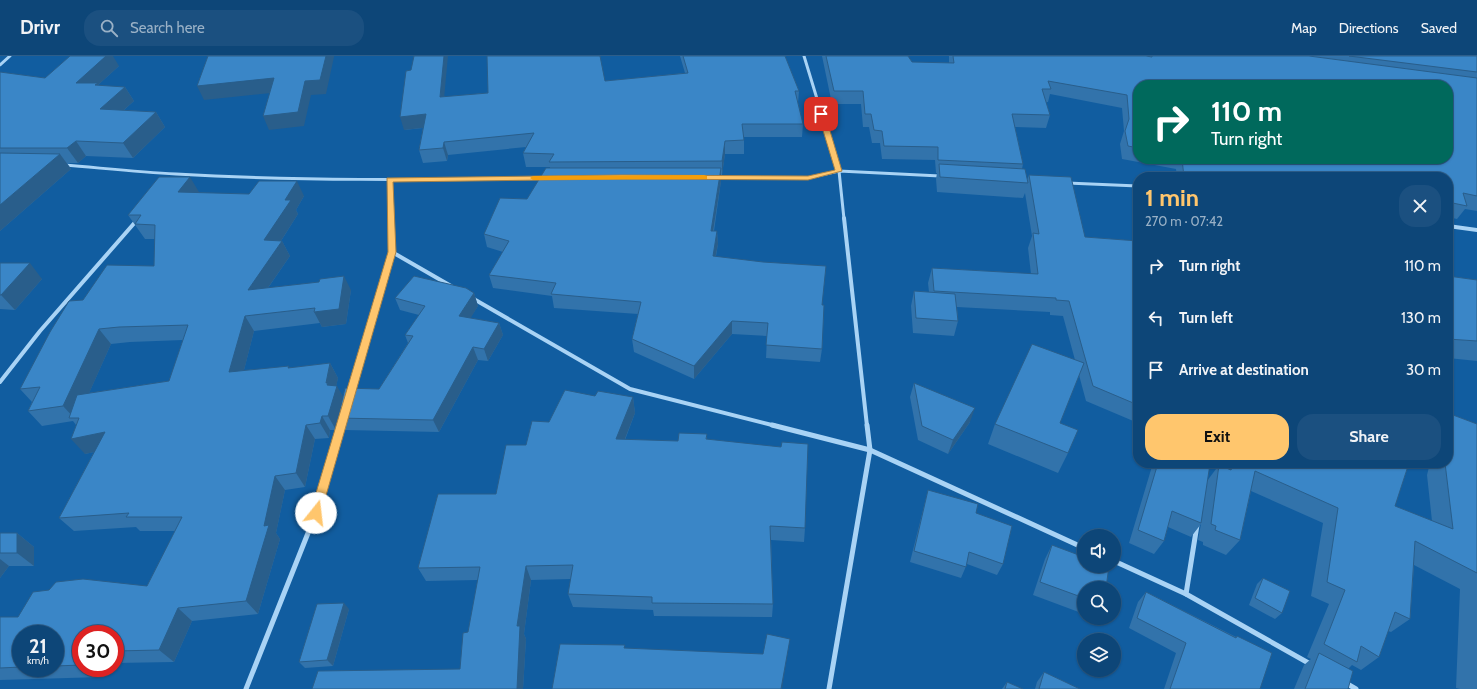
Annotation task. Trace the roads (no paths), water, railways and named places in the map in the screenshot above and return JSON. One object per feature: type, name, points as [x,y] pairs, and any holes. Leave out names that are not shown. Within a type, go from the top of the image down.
[{"type":"street","points":[[0,65],[10,56]]},
{"type":"street","points":[[804,56],[839,171],[870,450],[829,689]]},
{"type":"street","points":[[62,165],[176,174],[390,180],[552,178]]},
{"type":"street","points":[[715,178],[808,178],[839,171],[941,176]]},
{"type":"street","points":[[171,180],[176,174]]},
{"type":"street","points":[[349,398],[392,252],[390,180]]},
{"type":"street","points":[[1059,182],[1133,186]]},
{"type":"street","points":[[0,382],[40,331],[140,216]]},
{"type":"street","points":[[1453,227],[1477,230]]},
{"type":"street","points":[[392,252],[453,287]]},
{"type":"street","points":[[467,295],[630,389],[870,450],[1077,545]]},
{"type":"street","points":[[246,689],[316,513],[344,414]]},
{"type":"street","points":[[1186,594],[1198,517]]},
{"type":"street","points":[[1121,564],[1186,594],[1315,666]]},
{"type":"street","points":[[1336,678],[1356,689]]}]
